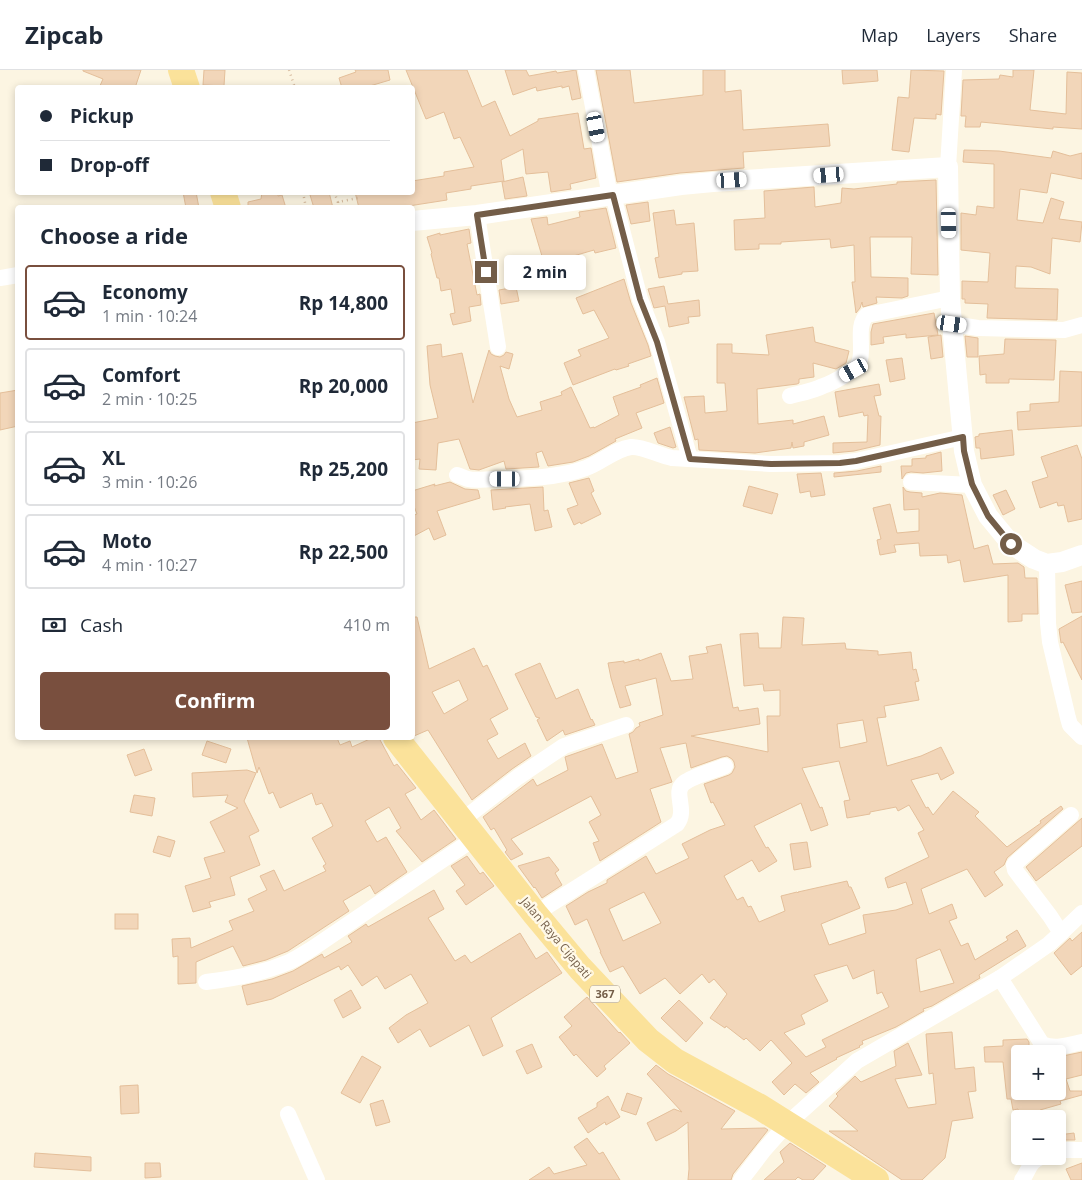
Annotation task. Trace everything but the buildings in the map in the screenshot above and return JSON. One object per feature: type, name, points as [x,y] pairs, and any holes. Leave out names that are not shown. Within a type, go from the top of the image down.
[{"type":"main road","points":[[181,70],[186,85]]},
{"type":"main road","name":"Jalan Raya Cijapati","points":[[398,740],[534,914],[580,968],[648,1040],[675,1061],[760,1106],[876,1180]]},
{"type":"street","points":[[586,70],[608,186],[613,195],[640,299],[657,342],[690,459]]},
{"type":"street","points":[[954,70],[948,167],[950,298],[964,451],[972,484],[988,516],[1011,544],[1034,559],[1047,564],[1062,562],[1082,555]]},
{"type":"street","points":[[415,221],[477,215],[680,185],[948,167]]},
{"type":"street","points":[[477,215],[498,347]]},
{"type":"street","points":[[0,278],[15,276]]},
{"type":"street","points":[[790,396],[823,387],[854,370],[860,361],[862,324],[867,315],[950,298]]},
{"type":"street","points":[[952,324],[978,328],[1064,330],[1082,325]]},
{"type":"street","points":[[457,475],[476,480],[551,476],[589,467],[632,447],[667,457],[690,459],[771,464],[840,463],[963,437]]},
{"type":"street","points":[[911,482],[972,484]]},
{"type":"street","points":[[1047,564],[1050,642],[1070,725],[1082,737]]},
{"type":"street","points":[[206,982],[228,980],[274,968],[291,961],[313,948],[468,829],[518,777],[564,746],[626,725]]},
{"type":"street","points":[[534,914],[677,824],[682,816],[679,792],[681,786],[690,779],[725,766]]},
{"type":"street","points":[[1061,933],[1015,870],[1014,865],[1071,816]]},
{"type":"street","points":[[741,1180],[787,1124],[857,1061],[1000,978],[1049,944],[1082,914]]},
{"type":"street","points":[[1000,978],[1042,1044],[1056,1046],[1082,1042]]},
{"type":"street","points":[[288,1114],[318,1180]]},
{"type":"street","points":[[1066,1150],[1082,1150]]},
{"type":"street","points":[[1022,1180],[1030,1165]]},
{"type":"path","points":[[289,70],[294,85]]},
{"type":"path","points":[[335,195],[338,202],[358,198]]},
{"type":"route","points":[[486,272],[477,215],[613,195],[640,299],[657,342],[690,459],[771,464],[840,463],[963,437],[964,451],[972,484],[988,516],[1011,544]]}]
